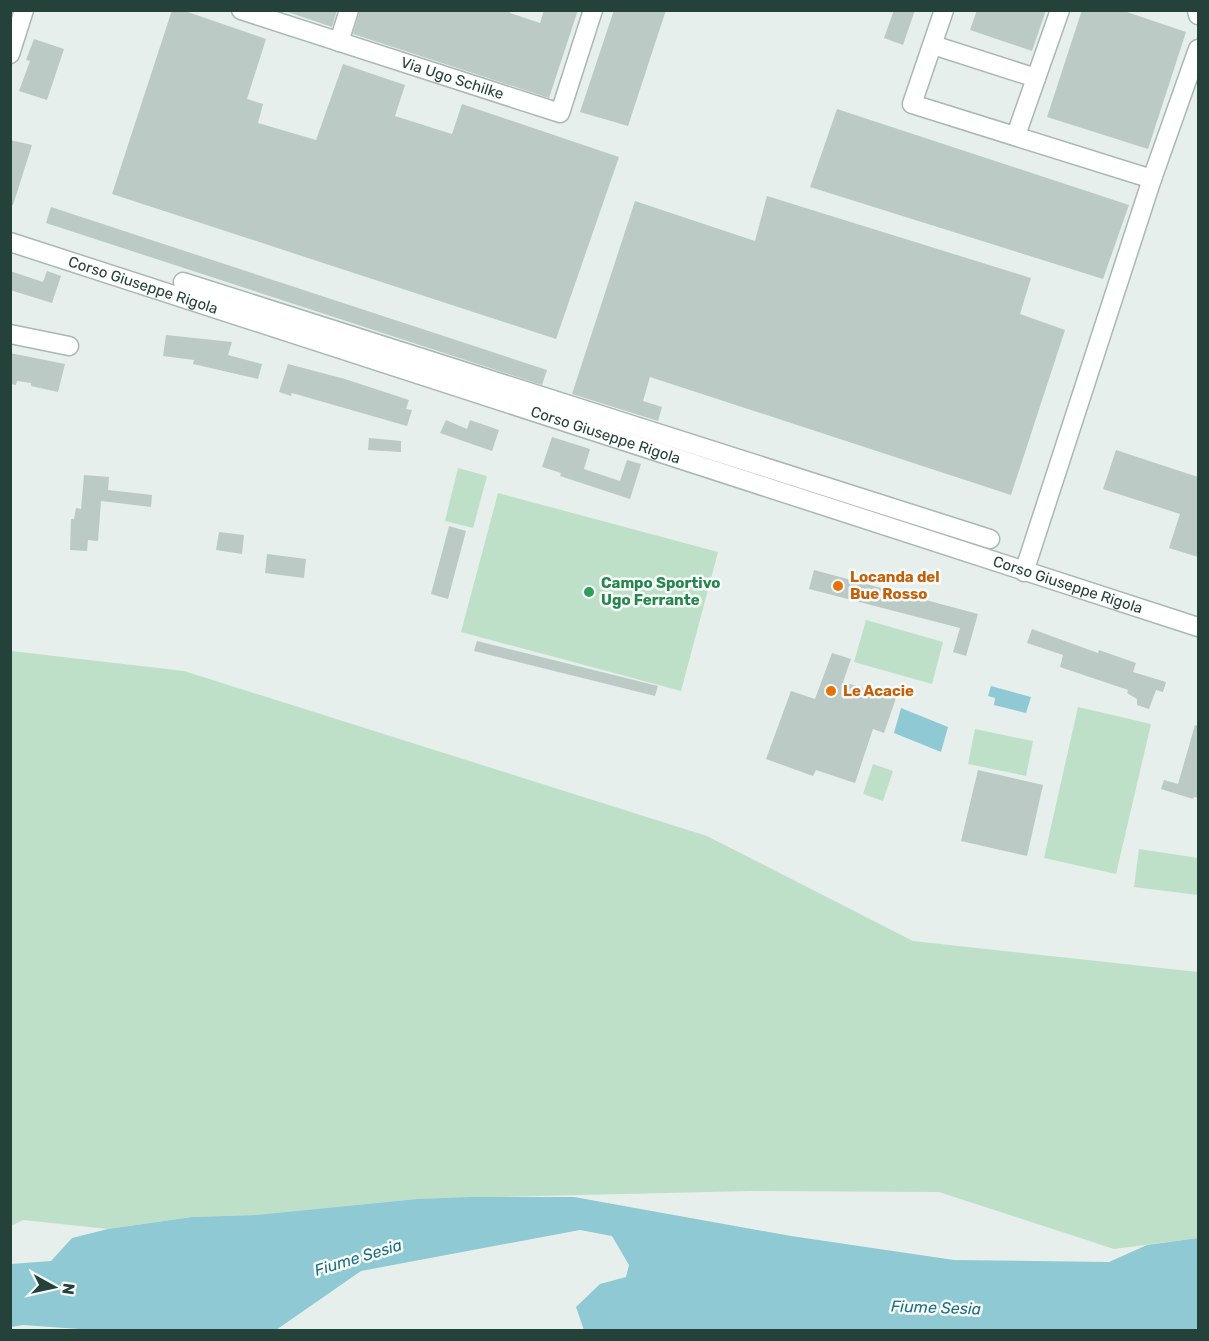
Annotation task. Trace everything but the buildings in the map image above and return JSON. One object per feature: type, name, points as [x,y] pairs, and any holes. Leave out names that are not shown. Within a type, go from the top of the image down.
[{"type":"street","points":[[10,54],[24,10]]},
{"type":"street","name":"Via Ugo Schilke","points":[[241,10],[262,14],[339,42],[560,113],[593,10]]},
{"type":"street","points":[[339,42],[349,10]]},
{"type":"street","points":[[944,10],[912,104],[1152,179]]},
{"type":"street","points":[[1016,135],[1060,10]]},
{"type":"street","points":[[933,45],[1036,78]]},
{"type":"street","points":[[1024,572],[1152,179],[1198,49]]},
{"type":"street","name":"Corso Giuseppe Rigola","points":[[10,242],[1198,627]]},
{"type":"street","points":[[183,282],[990,539]]},
{"type":"street","points":[[10,334],[69,346]]},
{"type":"green space","points":[[458,468],[487,476],[473,528],[445,521]]},
{"type":"green space","name":"Campo Sportivo Ugo Ferrante","points":[[498,493],[718,552],[681,691],[461,632]]},
{"type":"green space","points":[[866,620],[943,642],[932,684],[854,662]]},
{"type":"green space","points":[[11,651],[184,671],[707,836],[913,941],[1198,972],[1198,1238],[1114,1249],[939,1192],[751,1191],[417,1199],[255,1215],[192,1217],[108,1229],[23,1220],[11,1226]]},
{"type":"green space","points":[[1078,707],[1151,724],[1116,874],[1044,858]]},
{"type":"green space","points":[[975,729],[1033,741],[1026,776],[968,764]]},
{"type":"green space","points":[[873,764],[893,771],[883,801],[863,794]]},
{"type":"green space","points":[[1139,849],[1198,858],[1198,895],[1134,887]]},
{"type":"water","points":[[991,686],[1031,697],[1026,713],[994,705],[995,698],[988,696]]},
{"type":"water","points":[[901,708],[948,727],[941,752],[894,733]]},
{"type":"water","name":"Fiume Sesia","points":[[574,1197],[791,1236],[954,1260],[1109,1262],[1147,1245],[1198,1238],[1198,1330],[584,1330],[576,1307],[600,1284],[626,1277],[629,1265],[612,1236],[580,1230],[361,1271],[276,1330],[93,1330],[23,1325],[11,1327],[11,1264],[51,1261],[72,1238],[108,1229],[192,1217],[255,1215],[417,1199]]},
{"type":"place","name":"Locanda del Bue Rosso","points":[[838,586]]},
{"type":"place","name":"Campo Sportivo Ugo Ferrante","points":[[589,592]]},
{"type":"place","name":"Le Acacie","points":[[831,691]]}]
